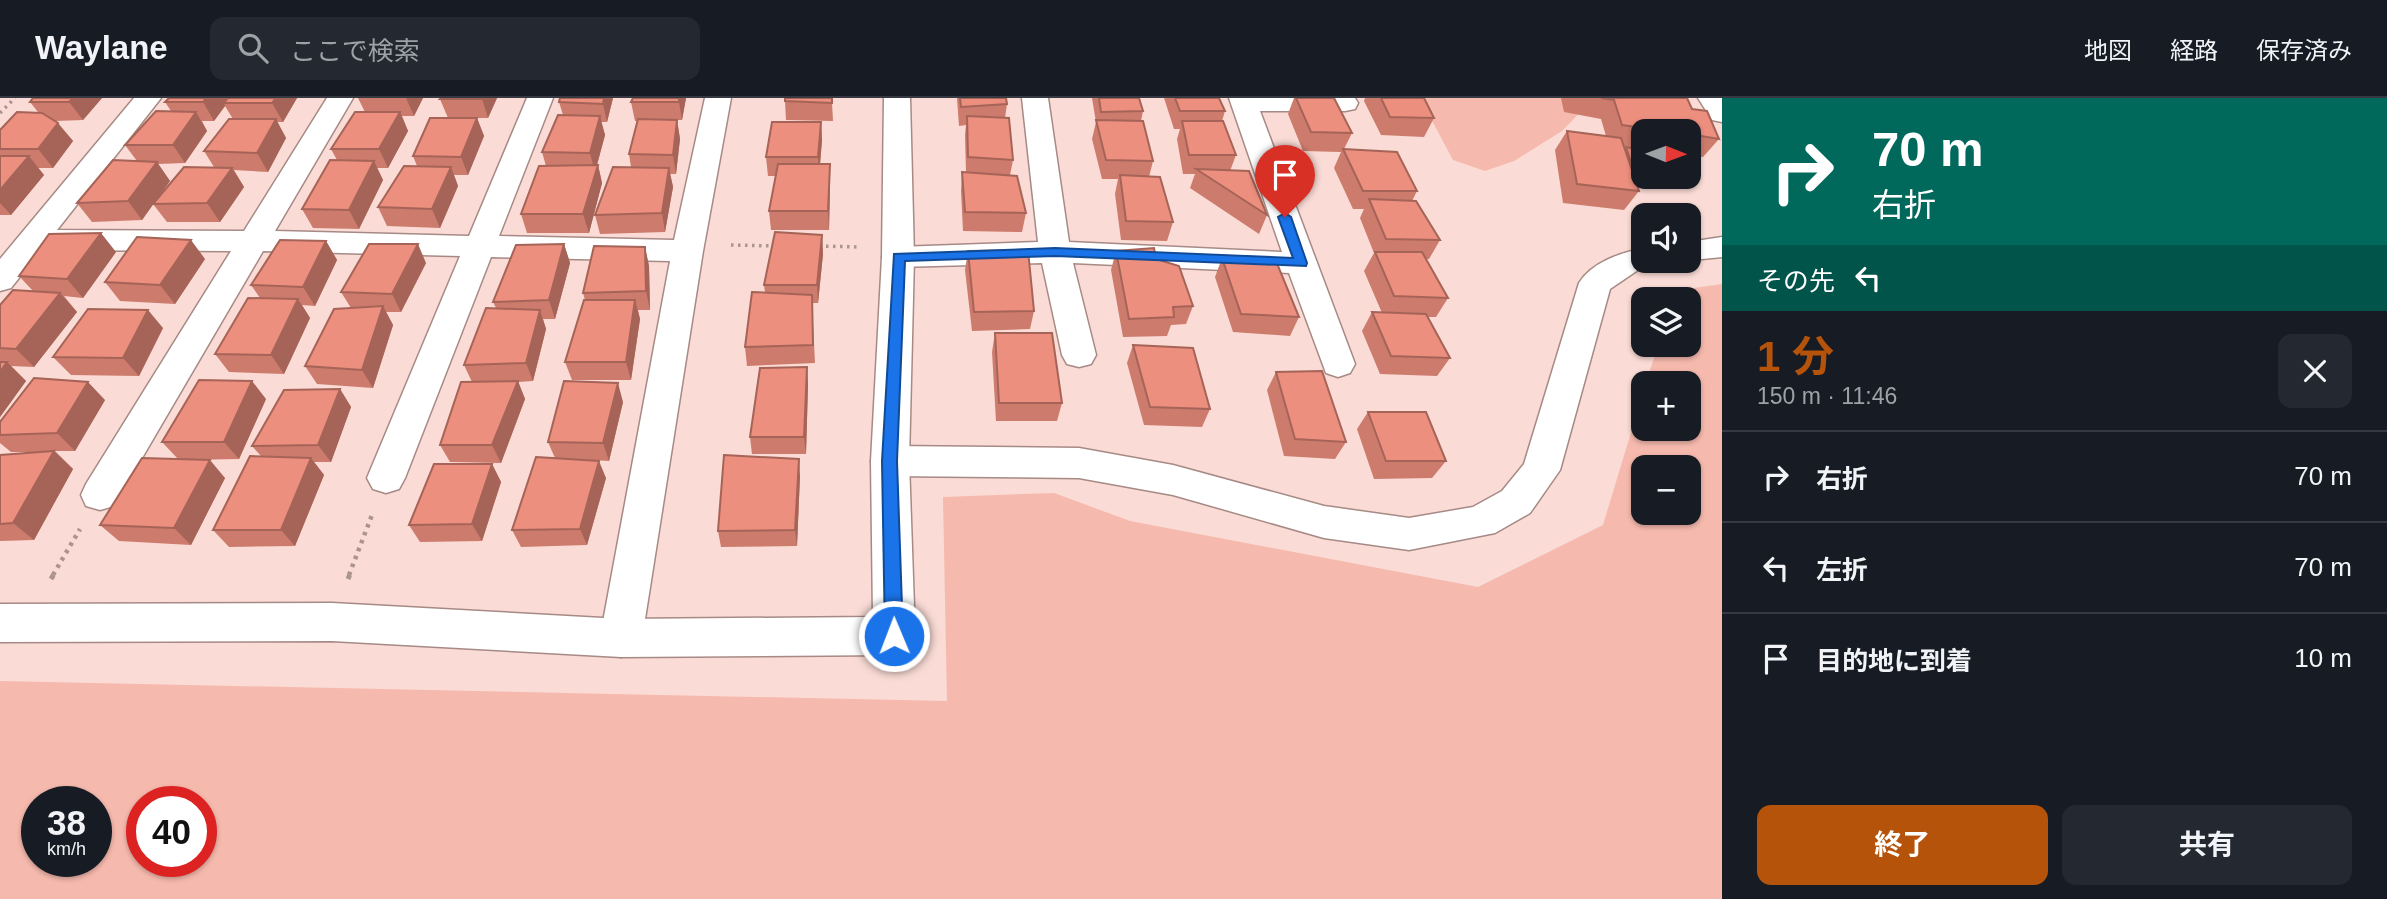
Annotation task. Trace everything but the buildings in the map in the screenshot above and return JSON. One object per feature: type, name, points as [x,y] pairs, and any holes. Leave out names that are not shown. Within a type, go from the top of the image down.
[{"type":"street","points":[[0,281],[148,98]]},
{"type":"street","points":[[100,495],[340,98]]},
{"type":"street","points":[[386,478],[540,98]]},
{"type":"street","points":[[621,638],[688,248],[718,98]]},
{"type":"street","points":[[13,623],[332,622],[621,638],[894,636],[890,461],[898,252],[897,98]]},
{"type":"street","points":[[1035,98],[1055,252],[1079,355]]},
{"type":"street","points":[[1711,98],[1722,114]]},
{"type":"street","points":[[1338,364],[1243,100],[1345,103]]},
{"type":"street","points":[[33,240],[253,241],[481,248],[688,248]]},
{"type":"street","points":[[1701,250],[1722,247]]},
{"type":"street","points":[[898,252],[1055,252],[1301,263]]},
{"type":"street","points":[[890,461],[1079,463],[1172,480],[1324,522],[1409,534],[1481,522],[1516,502],[1541,470],[1595,282],[1631,261]]},
{"type":"path","points":[[0,113],[15,98]]},
{"type":"path","points":[[688,248],[786,246]]},
{"type":"path","points":[[814,246],[898,252]]},
{"type":"path","points":[[332,622],[386,478]]},
{"type":"path","points":[[13,623],[100,495]]},
{"type":"shaded area","points":[[1420,98],[1594,98],[1562,131],[1514,161],[1485,171],[1453,160]]},
{"type":"shaded area","points":[[1722,284],[1722,899],[0,899],[0,681],[947,701],[943,497],[1054,493],[1130,521],[1478,587],[1603,525],[1631,433],[1631,441],[1701,441],[1701,371],[1650,371],[1654,357],[1701,357],[1701,287]]},
{"type":"route","points":[[894,636],[890,461],[898,257],[1055,252],[1301,263],[1285,217]]}]
